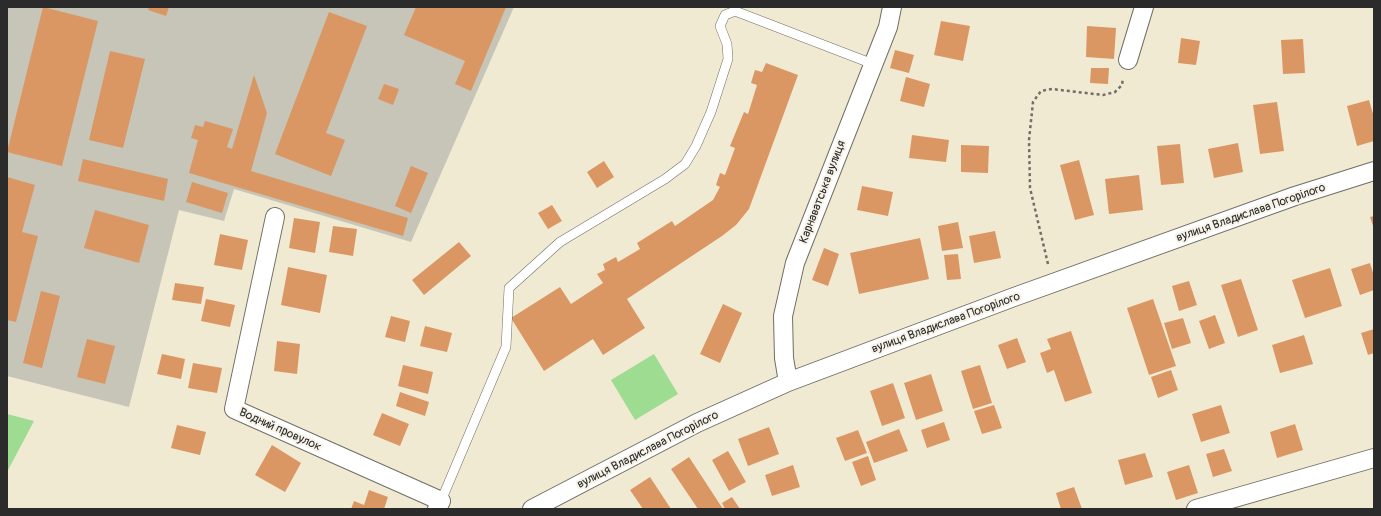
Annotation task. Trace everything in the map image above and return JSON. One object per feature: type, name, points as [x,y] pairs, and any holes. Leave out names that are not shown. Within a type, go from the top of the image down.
[{"type":"street","name":"Карнаватська вулиця","points":[[788,382],[784,358],[783,316],[795,263],[888,27],[892,7]]},
{"type":"street","points":[[1128,60],[1144,7]]},
{"type":"street","name":"вулиця Владислава Погорілого","points":[[532,509],[697,423],[788,382],[1295,196],[1374,171]]},
{"type":"street","name":"Водний провулок","points":[[275,217],[234,409],[439,505]]},
{"type":"street","points":[[1196,509],[1374,458]]},
{"type":"lane","points":[[439,505],[506,347],[509,288],[560,242],[665,179],[685,164],[696,146],[711,112],[728,59],[727,44],[720,26],[725,15],[736,11],[873,64]]},
{"type":"path","points":[[1053,284],[1030,188],[1028,161],[1033,102],[1041,92],[1052,89],[1103,95],[1115,92],[1122,85],[1128,60]]},
{"type":"shaded area","points":[[7,7],[514,7],[411,242],[234,189],[224,221],[179,210],[129,407],[7,376]]},
{"type":"green space","points":[[654,354],[678,394],[635,420],[611,380]]},
{"type":"green space","points":[[7,414],[34,421],[7,472]]},
{"type":"building","points":[[43,7],[98,21],[62,166],[7,152]]},
{"type":"building","points":[[149,7],[169,7],[166,16],[148,10]]},
{"type":"building","points":[[416,7],[506,7],[471,91],[455,84],[465,61],[404,35]]},
{"type":"building","points":[[329,12],[367,26],[326,133],[345,140],[331,176],[275,154]]},
{"type":"building","points":[[941,21],[970,26],[963,61],[934,55]]},
{"type":"building","points":[[1087,26],[1116,28],[1114,59],[1086,57]]},
{"type":"building","points":[[1181,38],[1200,41],[1196,65],[1178,63]]},
{"type":"building","points":[[1303,39],[1305,73],[1283,74],[1281,40]]},
{"type":"building","points":[[895,50],[914,55],[909,73],[890,68]]},
{"type":"building","points":[[110,51],[145,59],[123,148],[89,140]]},
{"type":"building","points":[[766,63],[798,75],[749,209],[736,225],[722,236],[627,299],[645,328],[603,355],[593,339],[544,371],[511,318],[560,287],[571,304],[603,283],[597,274],[605,270],[603,264],[616,257],[618,262],[640,249],[637,243],[672,221],[675,226],[713,200],[720,187],[716,185],[720,173],[725,175],[735,148],[730,146],[744,112],[748,114],[757,85],[751,83],[755,70],[762,72]]},
{"type":"building","points":[[1091,68],[1109,68],[1108,84],[1090,83]]},
{"type":"building","points":[[254,75],[267,113],[251,171],[408,218],[403,236],[189,173],[198,140],[191,138],[195,125],[203,127],[205,121],[233,129],[227,147],[232,149]]},
{"type":"building","points":[[906,77],[930,84],[924,107],[900,101]]},
{"type":"building","points":[[384,84],[399,89],[393,105],[378,99]]},
{"type":"building","points":[[1369,100],[1374,117],[1374,141],[1357,146],[1347,106]]},
{"type":"building","points":[[1277,102],[1284,151],[1260,154],[1253,105]]},
{"type":"building","points":[[912,135],[949,140],[946,162],[909,158]]},
{"type":"building","points":[[1238,143],[1243,172],[1214,178],[1208,149]]},
{"type":"building","points":[[1180,144],[1184,183],[1161,185],[1157,146]]},
{"type":"building","points":[[961,145],[989,146],[988,173],[961,172]]},
{"type":"building","points":[[83,159],[168,179],[164,201],[78,181]]},
{"type":"building","points":[[1079,160],[1094,215],[1075,220],[1060,165]]},
{"type":"building","points":[[604,161],[614,177],[597,188],[587,172]]},
{"type":"building","points":[[411,166],[428,173],[411,213],[395,206]]},
{"type":"building","points":[[1139,175],[1143,210],[1109,214],[1105,179]]},
{"type":"building","points":[[7,177],[35,185],[22,232],[38,236],[16,322],[7,320]]},
{"type":"building","points":[[192,182],[228,193],[222,213],[186,202]]},
{"type":"building","points":[[862,186],[893,192],[888,216],[857,210]]},
{"type":"building","points":[[552,205],[562,221],[548,229],[538,213]]},
{"type":"building","points":[[95,210],[149,225],[139,263],[84,248]]},
{"type":"building","points":[[1374,216],[1374,229],[1370,217]]},
{"type":"building","points":[[294,218],[320,222],[315,253],[289,248]]},
{"type":"building","points":[[958,222],[963,248],[942,251],[938,226]]},
{"type":"building","points":[[333,226],[357,229],[353,256],[329,252]]},
{"type":"building","points":[[995,231],[1001,258],[974,263],[969,236]]},
{"type":"building","points":[[220,234],[248,240],[242,270],[214,265]]},
{"type":"building","points":[[920,238],[929,279],[859,294],[850,253]]},
{"type":"building","points":[[459,242],[471,256],[424,295],[412,280]]},
{"type":"building","points":[[824,248],[839,254],[828,286],[812,280]]},
{"type":"building","points":[[958,254],[961,279],[947,280],[944,255]]},
{"type":"building","points":[[1370,263],[1374,276],[1374,290],[1360,295],[1351,269]]},
{"type":"building","points":[[288,267],[327,275],[320,313],[281,305]]},
{"type":"building","points":[[1330,268],[1342,306],[1305,318],[1292,280]]},
{"type":"building","points":[[1241,279],[1258,330],[1238,337],[1221,285]]},
{"type":"building","points":[[1189,281],[1197,305],[1179,311],[1172,286]]},
{"type":"building","points":[[175,283],[204,287],[201,304],[172,300]]},
{"type":"building","points":[[41,291],[60,296],[42,368],[23,363]]},
{"type":"building","points":[[206,299],[235,305],[230,327],[201,321]]},
{"type":"building","points":[[1153,299],[1176,366],[1149,375],[1127,308]]},
{"type":"building","points":[[723,304],[742,313],[720,363],[700,354]]},
{"type":"building","points":[[1215,315],[1225,343],[1209,349],[1199,321]]},
{"type":"building","points":[[391,316],[410,321],[405,342],[385,337]]},
{"type":"building","points":[[1183,318],[1191,343],[1172,349],[1164,323]]},
{"type":"building","points":[[425,326],[452,333],[447,352],[420,346]]},
{"type":"building","points":[[1374,329],[1374,353],[1368,355],[1361,333]]},
{"type":"building","points":[[1071,331],[1092,393],[1065,402],[1054,370],[1047,373],[1040,353],[1051,349],[1047,339]]},
{"type":"building","points":[[1304,335],[1313,364],[1280,373],[1272,345]]},
{"type":"building","points":[[1017,338],[1026,362],[1007,369],[998,345]]},
{"type":"building","points":[[87,339],[115,346],[105,384],[77,377]]},
{"type":"building","points":[[277,341],[300,344],[297,374],[274,371]]},
{"type":"building","points":[[162,354],[185,359],[181,379],[157,374]]},
{"type":"building","points":[[193,363],[222,368],[217,393],[188,388]]},
{"type":"building","points":[[403,365],[433,372],[428,394],[398,386]]},
{"type":"building","points":[[980,365],[992,403],[973,409],[961,371]]},
{"type":"building","points":[[1171,370],[1178,390],[1158,398],[1151,377]]},
{"type":"building","points":[[931,374],[943,411],[916,420],[904,383]]},
{"type":"building","points":[[893,383],[905,418],[882,426],[870,391]]},
{"type":"building","points":[[400,392],[429,402],[425,416],[396,406]]},
{"type":"building","points":[[994,405],[1002,428],[982,434],[974,411]]},
{"type":"building","points":[[1221,405],[1230,433],[1201,442],[1192,414]]},
{"type":"building","points":[[382,413],[409,424],[400,446],[373,435]]},
{"type":"building","points":[[944,422],[950,440],[927,448],[921,430]]},
{"type":"building","points":[[1295,424],[1303,450],[1277,458],[1270,432]]},
{"type":"building","points":[[177,425],[206,432],[200,455],[171,448]]},
{"type":"building","points":[[769,427],[779,454],[748,466],[738,439]]},
{"type":"building","points":[[899,429],[908,451],[874,463],[866,442]]},
{"type":"building","points":[[858,430],[867,453],[845,461],[836,438]]},
{"type":"building","points":[[272,445],[301,463],[285,492],[255,475]]},
{"type":"building","points":[[1224,449],[1232,471],[1213,477],[1206,454]]},
{"type":"building","points":[[728,451],[746,482],[729,491],[712,460]]},
{"type":"building","points":[[1145,453],[1153,477],[1125,485],[1118,460]]},
{"type":"building","points":[[868,456],[876,480],[861,486],[852,462]]},
{"type":"building","points":[[689,457],[723,509],[698,509],[671,469]]},
{"type":"building","points":[[793,465],[800,487],[772,496],[765,475]]},
{"type":"building","points":[[1189,465],[1198,493],[1176,500],[1167,472]]},
{"type":"building","points":[[650,477],[671,509],[643,509],[630,490]]},
{"type":"building","points":[[1074,487],[1082,509],[1061,509],[1056,493]]},
{"type":"building","points":[[369,490],[388,497],[384,509],[351,509],[354,501],[364,505]]},
{"type":"building","points":[[732,497],[740,509],[725,509],[722,503]]}]
